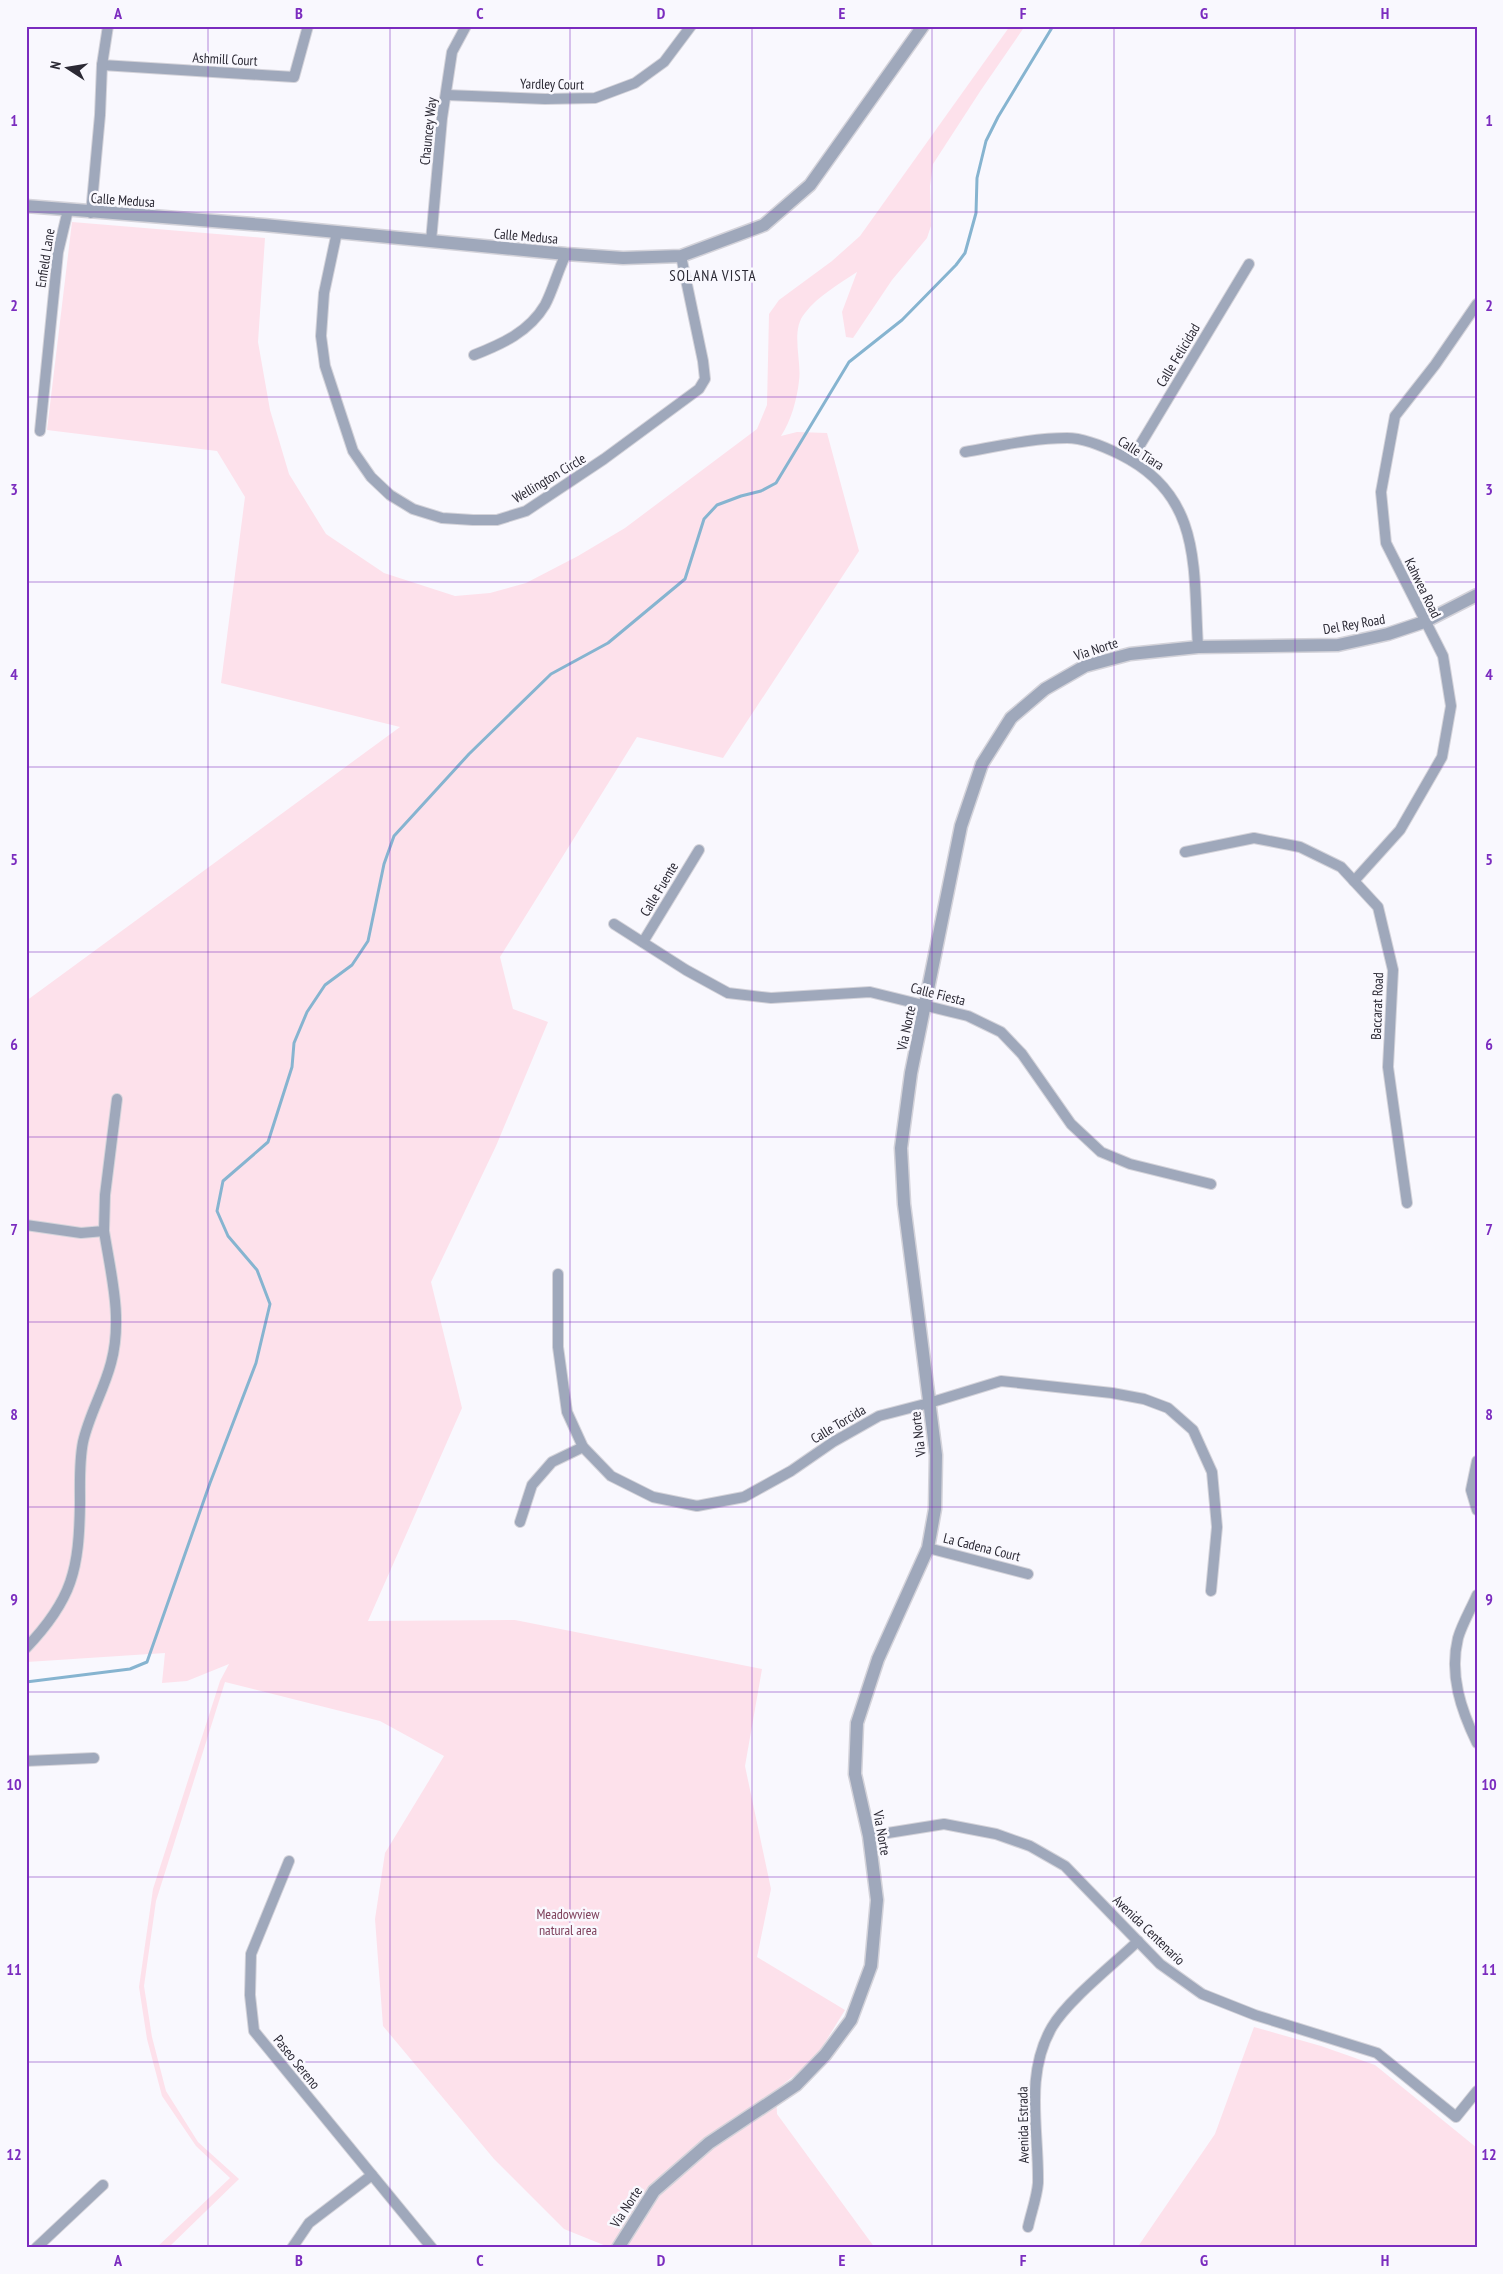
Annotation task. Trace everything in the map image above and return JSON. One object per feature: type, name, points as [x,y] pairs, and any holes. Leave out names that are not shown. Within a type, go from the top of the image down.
[{"type":"street","points":[[91,213],[100,115],[102,65],[108,26]]},
{"type":"street","name":"Ashmill Court","points":[[102,65],[294,77],[308,26]]},
{"type":"street","name":"Chauncey Way","points":[[431,241],[452,52],[466,26]]},
{"type":"street","name":"Yardley Court","points":[[446,95],[545,100],[595,98],[635,83],[664,62],[691,26]]},
{"type":"street","name":"Calle Medusa","points":[[26,206],[91,213],[337,232],[566,254],[623,258],[681,256],[764,225],[810,184],[923,26]]},
{"type":"street","name":"Enfield Lane","points":[[40,431],[58,252],[68,210]]},
{"type":"street","name":"Wellington Circle","points":[[337,232],[324,293],[321,336],[325,366],[353,451],[371,477],[390,495],[413,509],[442,518],[497,520],[526,511],[604,459],[699,389],[705,379],[703,361],[681,256]]},
{"type":"street","points":[[474,355],[498,346],[516,336],[532,322],[545,304],[566,254]]},
{"type":"street","name":"Calle Felicidad","points":[[1131,460],[1249,264]]},
{"type":"street","name":"Kahwea Road","points":[[1354,881],[1400,830],[1442,757],[1452,706],[1443,656],[1424,622],[1386,544],[1381,492],[1395,416],[1435,365],[1477,304]]},
{"type":"street","name":"Calle Tiara","points":[[965,452],[1034,441],[1069,438],[1104,446],[1131,460],[1160,481],[1183,515],[1193,556],[1198,647]]},
{"type":"street","name":"Del Rey Road","points":[[1198,647],[1338,645],[1388,634],[1424,622],[1477,595]]},
{"type":"street","name":"Via Norte","points":[[618,2248],[654,2191],[709,2143],[796,2085],[825,2055],[851,2020],[871,1966],[877,1900],[869,1836],[855,1774],[857,1723],[878,1659],[928,1548],[935,1509],[936,1455],[904,1204],[901,1148],[912,1073],[961,826],[982,764],[1012,718],[1045,689],[1084,666],[1130,654],[1198,647]]},
{"type":"street","name":"Baccarat Road","points":[[1185,852],[1254,838],[1300,847],[1341,867],[1378,908],[1393,970],[1388,1067],[1407,1203]]},
{"type":"street","name":"Calle Fuente","points":[[643,942],[699,850]]},
{"type":"street","name":"Calle Fiesta","points":[[614,924],[728,993],[771,998],[870,992],[968,1016],[1001,1032],[1022,1054],[1071,1124],[1101,1152],[1130,1164],[1210,1184]]},
{"type":"street","points":[[27,1647],[61,1604],[71,1583],[78,1557],[80,1470],[83,1442],[111,1364],[117,1336],[117,1313],[104,1231],[104,1195],[117,1099]]},
{"type":"street","points":[[26,1225],[81,1233],[104,1231]]},
{"type":"street","name":"Calle Torcida","points":[[558,1274],[558,1347],[567,1412],[583,1446],[611,1476],[653,1497],[697,1506],[744,1498],[791,1471],[833,1442],[879,1416],[1000,1381],[1112,1393],[1144,1399],[1168,1408],[1193,1430],[1212,1472],[1216,1527],[1211,1591]]},
{"type":"street","points":[[520,1522],[532,1485],[552,1462],[583,1446]]},
{"type":"street","points":[[1477,1461],[1471,1490],[1477,1510]]},
{"type":"street","name":"La Cadena Court","points":[[928,1548],[1028,1574]]},
{"type":"street","points":[[1477,1595],[1458,1638],[1454,1672],[1464,1715],[1477,1743]]},
{"type":"street","points":[[26,1762],[94,1758]]},
{"type":"street","name":"Avenida Centenario","points":[[869,1836],[944,1824],[996,1834],[1030,1846],[1065,1866],[1160,1964],[1202,1994],[1255,2015],[1376,2053],[1456,2117],[1477,2091]]},
{"type":"street","name":"Paseo Sereno","points":[[289,1861],[251,1954],[250,1995],[254,2031],[432,2248]]},
{"type":"street","name":"Avenida Estrada","points":[[1028,2227],[1038,2184],[1034,2101],[1039,2054],[1052,2026],[1065,2009],[1138,1941]]},
{"type":"street","points":[[292,2248],[309,2223],[372,2175]]},
{"type":"street","points":[[36,2248],[103,2185]]},
{"type":"green space","name":"Meadowview natural area","points":[[1010,26],[1025,26],[933,164],[930,186],[931,226],[927,238],[892,280],[853,338],[846,337],[842,312],[857,272],[816,301],[805,313],[798,328],[800,373],[798,388],[791,417],[781,436],[797,432],[827,433],[859,551],[723,758],[637,737],[500,957],[513,1009],[548,1022],[496,1146],[431,1282],[462,1408],[368,1621],[515,1620],[762,1669],[745,1766],[771,1889],[757,1957],[845,2010],[821,2049],[800,2071],[776,2090],[777,2114],[875,2248],[611,2248],[564,2229],[494,2159],[383,2026],[375,1919],[385,1853],[444,1756],[380,1721],[225,1682],[156,1901],[144,1986],[152,2037],[166,2091],[198,2142],[239,2179],[168,2248],[156,2248],[230,2178],[196,2146],[162,2096],[147,2039],[139,1987],[153,1889],[220,1681],[229,1664],[187,1681],[162,1683],[165,1653],[26,1661],[26,1001],[400,727],[221,683],[245,497],[217,451],[47,430],[72,222],[265,238],[258,342],[270,410],[289,474],[326,534],[384,573],[455,596],[490,593],[526,583],[578,556],[625,528],[757,429],[767,405],[769,314],[779,300],[832,261],[860,236]]},
{"type":"green space","points":[[1254,2027],[1321,2046],[1375,2065],[1477,2148],[1477,2248],[1137,2248],[1215,2134]]},
{"type":"waterway","points":[[26,1682],[130,1669],[147,1662],[210,1483],[256,1363],[270,1304],[257,1270],[228,1236],[217,1211],[223,1181],[268,1142],[292,1067],[294,1043],[307,1012],[325,985],[352,965],[368,941],[384,864],[394,836],[469,754],[551,674],[608,643],[685,579],[704,519],[717,505],[761,491],[776,483],[849,362],[902,320],[956,265],[965,253],[976,213],[977,178],[986,141],[998,117],[1053,26]]},
{"type":"district","name":"SOLANA VISTA","points":[[713,275]]}]
